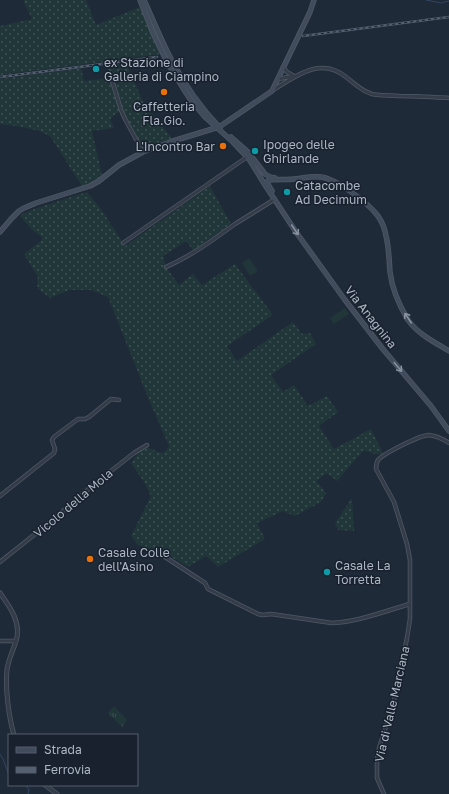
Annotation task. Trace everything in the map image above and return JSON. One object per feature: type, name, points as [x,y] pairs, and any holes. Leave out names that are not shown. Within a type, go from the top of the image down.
[{"type":"main road","name":"Via Anagnina","points":[[140,0],[153,33],[168,64],[180,79]]},
{"type":"main road","name":"Via Anagnina","points":[[144,0],[187,95],[199,111],[247,157],[282,211],[349,305],[382,348],[431,406],[449,431]]},
{"type":"main road","points":[[0,232],[14,215],[24,208],[92,185],[119,165],[143,152],[179,139],[218,128],[272,90],[279,79],[310,12],[314,0]]},
{"type":"main road","name":"Via Anagnina","points":[[218,128],[245,150],[265,174],[272,178],[288,179]]},
{"type":"main road","name":"Via Anagnina","points":[[282,211],[267,183],[268,181],[318,177],[332,180],[340,184],[374,212],[386,232],[392,285],[402,309],[419,331],[449,351]]},
{"type":"street","points":[[284,67],[288,73],[296,76]]},
{"type":"street","points":[[272,90],[296,76],[310,70],[330,68],[342,73],[360,88],[372,94],[449,98]]},
{"type":"street","points":[[279,79],[296,76]]},
{"type":"street","points":[[111,77],[121,110],[143,152]]},
{"type":"street","points":[[279,79],[284,83]]},
{"type":"street","points":[[279,79],[280,86]]},
{"type":"street","points":[[123,243],[247,157]]},
{"type":"street","points":[[166,267],[195,252],[274,199]]},
{"type":"street","points":[[0,496],[54,453],[55,449],[52,440],[54,437],[78,418],[85,419],[89,417],[111,399],[119,400]]},
{"type":"street","name":"Via di Valle Marciana","points":[[384,794],[377,778],[377,762],[379,748],[393,705],[407,638],[410,619],[410,560],[407,544],[394,502],[376,470],[376,465],[384,455],[412,440],[424,436],[430,435],[449,443]]},
{"type":"street","name":"Vicolo della Mola","points":[[0,562],[92,486],[134,453],[147,445]]},
{"type":"street","points":[[159,553],[205,583],[208,589],[258,614],[271,614],[339,623],[410,604]]},
{"type":"street","points":[[0,593],[10,608],[17,623],[18,630],[8,664],[6,678],[14,734]]},
{"type":"street","points":[[2,642],[16,641]]},
{"type":"street","points":[[46,786],[57,794]]},
{"type":"green space","points":[[23,0],[86,0],[96,25],[140,7],[161,54],[0,75],[0,26],[32,19]]},
{"type":"green space","points":[[126,63],[145,106],[172,139],[144,150],[122,109],[110,119],[114,128],[92,131],[102,175],[92,183],[82,186],[50,136],[39,131],[23,127],[0,124],[0,79],[81,68],[84,81],[109,78],[107,65]]},
{"type":"green space","points":[[210,186],[231,224],[193,250],[186,241],[163,256],[166,267],[179,285],[193,274],[202,285],[235,264],[273,315],[227,346],[237,361],[293,322],[302,334],[310,333],[316,344],[271,375],[283,392],[294,385],[308,406],[327,396],[338,412],[319,426],[334,449],[371,429],[383,453],[376,454],[363,451],[337,481],[327,473],[316,481],[326,493],[321,502],[295,516],[283,511],[257,523],[265,539],[218,567],[206,556],[188,567],[160,550],[157,552],[138,545],[131,536],[151,496],[144,482],[131,463],[141,450],[147,447],[164,453],[169,446],[108,297],[91,290],[69,290],[50,298],[41,291],[37,285],[38,277],[24,254],[42,240],[42,237],[31,229],[20,216],[37,208],[87,192],[101,209],[125,246]]},
{"type":"green space","points":[[249,258],[258,271],[250,276],[242,263]]},
{"type":"green space","points":[[345,308],[349,314],[334,324],[330,318]]},
{"type":"green space","points":[[352,498],[354,531],[338,530],[335,523]]},
{"type":"green space","points":[[114,706],[127,720],[122,727],[108,713]]},
{"type":"waterway","points":[[426,0],[441,3],[449,1]]},
{"type":"waterway","points":[[0,754],[8,772]]},
{"type":"waterway","points":[[27,786],[29,790],[28,794]]},
{"type":"railway","points":[[303,36],[449,17]]},
{"type":"railway","points":[[0,77],[157,57]]},
{"type":"place","name":"ex Stazione di Galleria di Ciampino","points":[[96,69]]},
{"type":"place","name":"Caffetteria Fla.Gio.","points":[[164,92]]},
{"type":"place","name":"L'Incontro Bar","points":[[223,146]]},
{"type":"place","name":"Ipogeo delle Ghirlande","points":[[255,151]]},
{"type":"place","name":"Catacombe Ad Decimum","points":[[287,192]]},
{"type":"place","name":"Casale Colle dell'Asino","points":[[90,559]]},
{"type":"place","name":"Casale La Torretta","points":[[327,572]]}]
